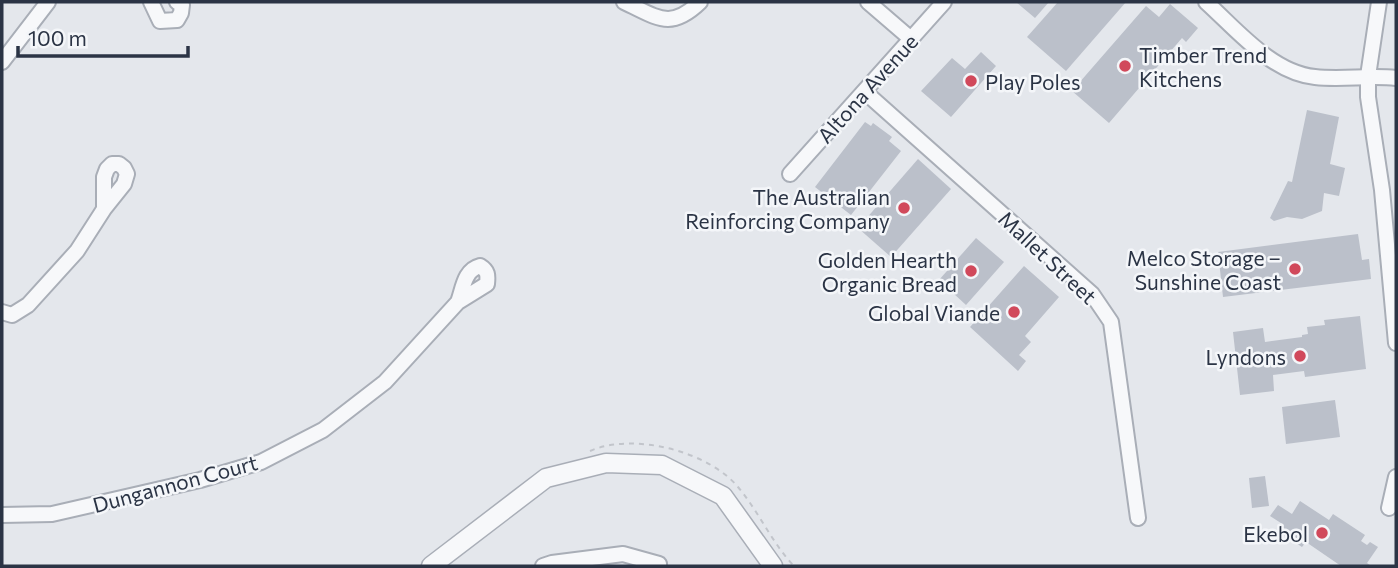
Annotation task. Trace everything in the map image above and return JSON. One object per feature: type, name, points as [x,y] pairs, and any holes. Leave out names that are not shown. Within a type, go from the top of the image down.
[{"type":"street","points":[[2,62],[48,2]]},
{"type":"street","points":[[151,2],[160,21],[168,22],[177,20],[181,13],[182,5],[177,2]]},
{"type":"street","points":[[624,2],[671,20],[685,15],[700,2]]},
{"type":"street","points":[[868,2],[911,39]]},
{"type":"street","name":"Altona Avenue","points":[[790,174],[944,2]]},
{"type":"street","points":[[1206,2],[1268,57],[1285,68],[1314,77],[1396,78]]},
{"type":"street","points":[[1379,2],[1368,76],[1369,109],[1382,190],[1396,343]]},
{"type":"street","name":"Mallet Street","points":[[865,92],[1092,294],[1111,322],[1138,519]]},
{"type":"street","points":[[2,312],[12,315],[28,305],[77,251],[104,209]]},
{"type":"street","name":"Dungannon Court","points":[[2,515],[52,514],[200,480],[261,462],[323,430],[385,382],[458,302]]},
{"type":"street","points":[[431,566],[546,478],[606,463],[662,465],[723,496],[774,566]]},
{"type":"street","points":[[1389,508],[1396,477]]},
{"type":"street","points":[[543,566],[623,554],[659,564]]},
{"type":"path","points":[[586,453],[603,446],[635,444],[658,446],[700,459],[722,471],[738,488],[794,566]]},
{"type":"building","points":[[1016,2],[1049,2],[1035,18]]},
{"type":"building","points":[[1058,2],[1126,2],[1066,71],[1027,37]]},
{"type":"building","name":"Timber Trend Kitchens","points":[[1170,4],[1198,28],[1186,42],[1182,38],[1109,123],[1072,91],[1146,6],[1159,17]]},
{"type":"building","points":[[981,52],[996,66],[951,117],[921,91],[952,58],[965,69]]},
{"type":"building","points":[[1307,110],[1339,117],[1330,164],[1345,168],[1339,196],[1324,193],[1322,211],[1302,219],[1287,217],[1274,221],[1270,218],[1288,181],[1292,182]]},
{"type":"building","points":[[865,122],[871,126],[873,123],[892,137],[889,141],[901,151],[851,215],[815,187]]},
{"type":"building","name":"The Australian Reinforcing Company","points":[[918,159],[951,189],[891,257],[858,228]]},
{"type":"building","name":"Melco Storage – Sunshine Coast","points":[[1358,234],[1362,260],[1369,259],[1371,279],[1223,297],[1218,252]]},
{"type":"building","name":"Golden Hearth Organic Bread","points":[[976,238],[1004,262],[966,305],[939,280]]},
{"type":"building","name":"Global Viande","points":[[1024,266],[1059,297],[1025,336],[1031,342],[1019,355],[1026,361],[1018,371],[970,327]]},
{"type":"building","name":"Lyndons","points":[[1360,316],[1366,369],[1305,377],[1304,371],[1273,375],[1274,391],[1240,395],[1233,332],[1263,328],[1265,342],[1302,337],[1308,334],[1307,327],[1325,325],[1324,320]]},
{"type":"building","points":[[1335,400],[1340,437],[1286,444],[1282,407]]},
{"type":"building","points":[[1265,476],[1269,506],[1252,508],[1249,478]]},
{"type":"building","name":"Ekebol","points":[[1300,501],[1329,520],[1333,514],[1365,535],[1361,541],[1378,547],[1367,563],[1371,566],[1341,566],[1306,542],[1302,547],[1279,532],[1284,525],[1270,516],[1278,505],[1292,514]]},
{"type":"place","name":"Timber Trend Kitchens","points":[[1125,66]]},
{"type":"place","name":"Play Poles","points":[[971,81]]},
{"type":"place","name":"The Australian Reinforcing Company","points":[[904,208]]},
{"type":"place","name":"Melco Storage – Sunshine Coast","points":[[1295,269]]},
{"type":"place","name":"Golden Hearth Organic Bread","points":[[971,271]]},
{"type":"place","name":"Global Viande","points":[[1014,312]]},
{"type":"place","name":"Lyndons","points":[[1300,356]]},
{"type":"place","name":"Ekebol","points":[[1322,533]]}]
